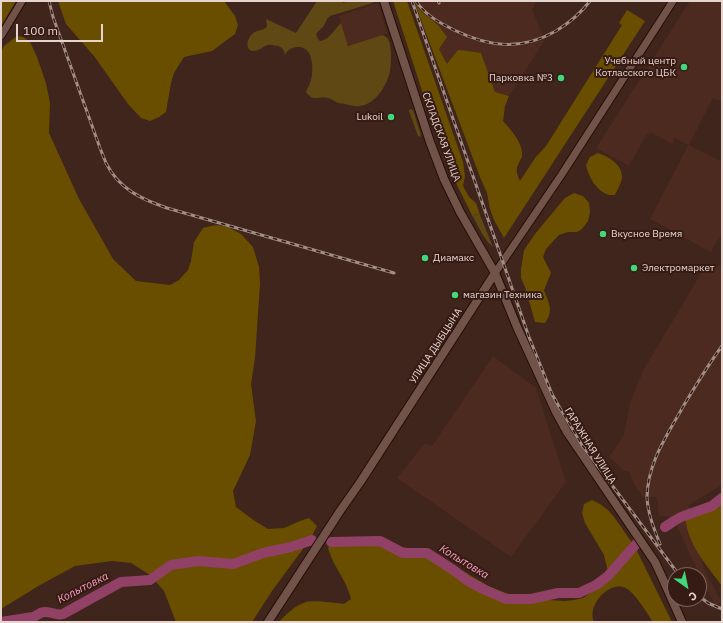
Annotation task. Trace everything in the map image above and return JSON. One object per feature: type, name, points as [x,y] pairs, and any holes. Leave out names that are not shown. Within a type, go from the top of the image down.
[{"type":"street","points":[[1,36],[22,1]]},
{"type":"street","name":"СКЛАДСКАЯ УЛИЦА","points":[[384,1],[430,142],[444,179],[460,212],[495,273]]},
{"type":"street","name":"УЛИЦА ДЫБЦЫНА","points":[[268,622],[495,273],[562,174],[673,1]]},
{"type":"street","name":"ГАРАЖНАЯ УЛИЦА","points":[[495,273],[517,328],[567,432],[655,562],[682,622]]},
{"type":"shaded area","points":[[1,1],[16,1],[1,26]]},
{"type":"shaded area","points":[[58,1],[224,1],[235,16],[238,25],[235,34],[212,51],[184,57],[174,73],[166,112],[150,121],[141,118],[128,104],[94,56],[66,24]]},
{"type":"shaded area","points":[[317,1],[342,1],[343,3],[349,1],[372,1],[373,3],[330,16],[323,27],[316,34],[320,41],[324,40],[330,36],[341,23],[348,46],[382,35],[388,39],[391,52],[389,76],[380,93],[371,102],[360,106],[354,106],[340,103],[328,98],[311,97],[306,92],[311,80],[312,65],[310,55],[305,49],[298,47],[290,49],[285,55],[283,49],[278,46],[268,45],[253,51],[249,49],[248,39],[254,32],[267,27],[266,19],[296,33]]},
{"type":"shaded area","points":[[393,1],[407,1],[463,162],[465,176],[463,186],[469,197],[476,203],[480,215],[474,214],[473,217],[445,161],[443,156],[448,148],[444,141],[437,137]]},
{"type":"shaded area","points":[[418,1],[537,1],[532,10],[545,40],[509,96],[495,92],[447,64],[439,49],[438,25],[415,4]]},
{"type":"shaded area","points":[[690,1],[722,1],[722,102],[713,98],[689,145],[722,162],[722,233],[711,252],[650,219],[688,145],[675,138],[672,144],[652,133],[647,134],[629,166],[596,148]]},
{"type":"shaded area","points":[[378,3],[387,33],[348,46],[339,16]]},
{"type":"shaded area","points":[[415,4],[438,25],[447,37],[439,49],[447,64],[458,50],[481,53],[495,92],[509,96],[505,106],[503,121],[519,142],[521,147],[522,157],[517,170],[520,181],[535,158],[546,146],[622,25],[619,23],[627,10],[645,21],[504,238],[494,220],[487,193]]},
{"type":"shaded area","points":[[17,36],[23,37],[30,42],[37,57],[46,83],[50,103],[49,133],[79,199],[113,259],[136,281],[170,285],[179,280],[188,270],[194,242],[203,228],[216,225],[228,227],[241,234],[253,247],[259,267],[260,284],[255,358],[251,384],[256,421],[250,455],[233,491],[236,507],[268,529],[284,528],[309,518],[317,526],[311,538],[272,591],[252,622],[176,622],[164,591],[150,575],[131,563],[112,561],[75,566],[1,609],[1,52],[4,46]]},
{"type":"shaded area","points":[[410,109],[413,110],[421,135],[420,137],[418,136],[409,111]]},
{"type":"shaded area","points":[[598,153],[610,159],[620,168],[622,179],[615,195],[602,192],[595,185],[588,173],[586,165],[590,157]]},
{"type":"shaded area","points":[[574,193],[583,196],[589,203],[590,212],[588,221],[582,229],[577,232],[568,232],[559,235],[546,249],[543,257],[551,273],[544,290],[549,303],[550,311],[545,323],[535,322],[521,278],[524,250],[535,234],[565,198]]},
{"type":"shaded area","points":[[474,214],[480,215],[493,247],[482,233],[473,217]]},
{"type":"shaded area","points":[[706,265],[722,266],[722,485],[689,505],[697,546],[704,567],[696,567],[673,517],[659,516],[657,497],[643,497],[634,484],[629,471],[624,471],[609,457],[624,435],[630,402],[644,369]]},
{"type":"shaded area","points":[[493,356],[536,388],[566,482],[511,557],[397,478],[425,443],[432,446]]},
{"type":"shaded area","points":[[722,496],[722,586],[703,561],[693,543],[686,524],[685,513],[710,503]]},
{"type":"shaded area","points":[[592,500],[608,510],[635,547],[672,622],[653,622],[640,602],[631,592],[623,587],[617,587],[605,592],[596,603],[593,610],[594,622],[279,622],[291,610],[309,601],[344,604],[351,599],[328,548],[333,541],[341,538],[408,548],[445,560],[488,586],[529,602],[547,600],[565,601],[583,598],[604,582],[608,572],[604,555],[585,523],[582,513],[584,504]]},
{"type":"shaded area","points":[[707,574],[722,603],[715,605],[707,590]]},
{"type":"waterway","name":"Копытовка","points":[[665,527],[681,517],[712,506],[722,498]]},
{"type":"waterway","name":"Копытовка","points":[[1,622],[33,617],[43,612],[63,614],[121,582],[150,580],[171,565],[198,561],[233,564],[263,553],[291,547],[312,540]]},
{"type":"waterway","name":"Копытовка","points":[[331,542],[380,541],[403,553],[427,553],[468,581],[506,599],[531,599],[558,593],[579,593],[596,585],[608,576],[637,543]]},
{"type":"railway","points":[[49,1],[53,17],[106,163],[117,180],[124,186],[140,197],[167,208],[394,273]]},
{"type":"railway","points":[[412,1],[529,337],[552,394],[582,445],[673,567]]},
{"type":"railway","points":[[416,1],[428,14],[454,30],[480,40],[505,44],[530,42],[556,31],[574,18],[590,1]]},
{"type":"railway","points":[[660,544],[652,521],[647,498],[648,485],[654,461],[684,405],[722,346]]},
{"type":"railway","points":[[707,602],[722,609]]},
{"type":"place","name":"Учебный центр Котласского ЦБК","points":[[684,67]]},
{"type":"place","name":"Парковка №3","points":[[561,78]]},
{"type":"place","name":"Lukoil","points":[[391,117]]},
{"type":"place","name":"Вкусное Время","points":[[603,234]]},
{"type":"place","name":"Диамакс","points":[[425,258]]},
{"type":"place","name":"Электромаркет","points":[[634,268]]},
{"type":"place","name":"магазин Техника","points":[[455,295]]}]
